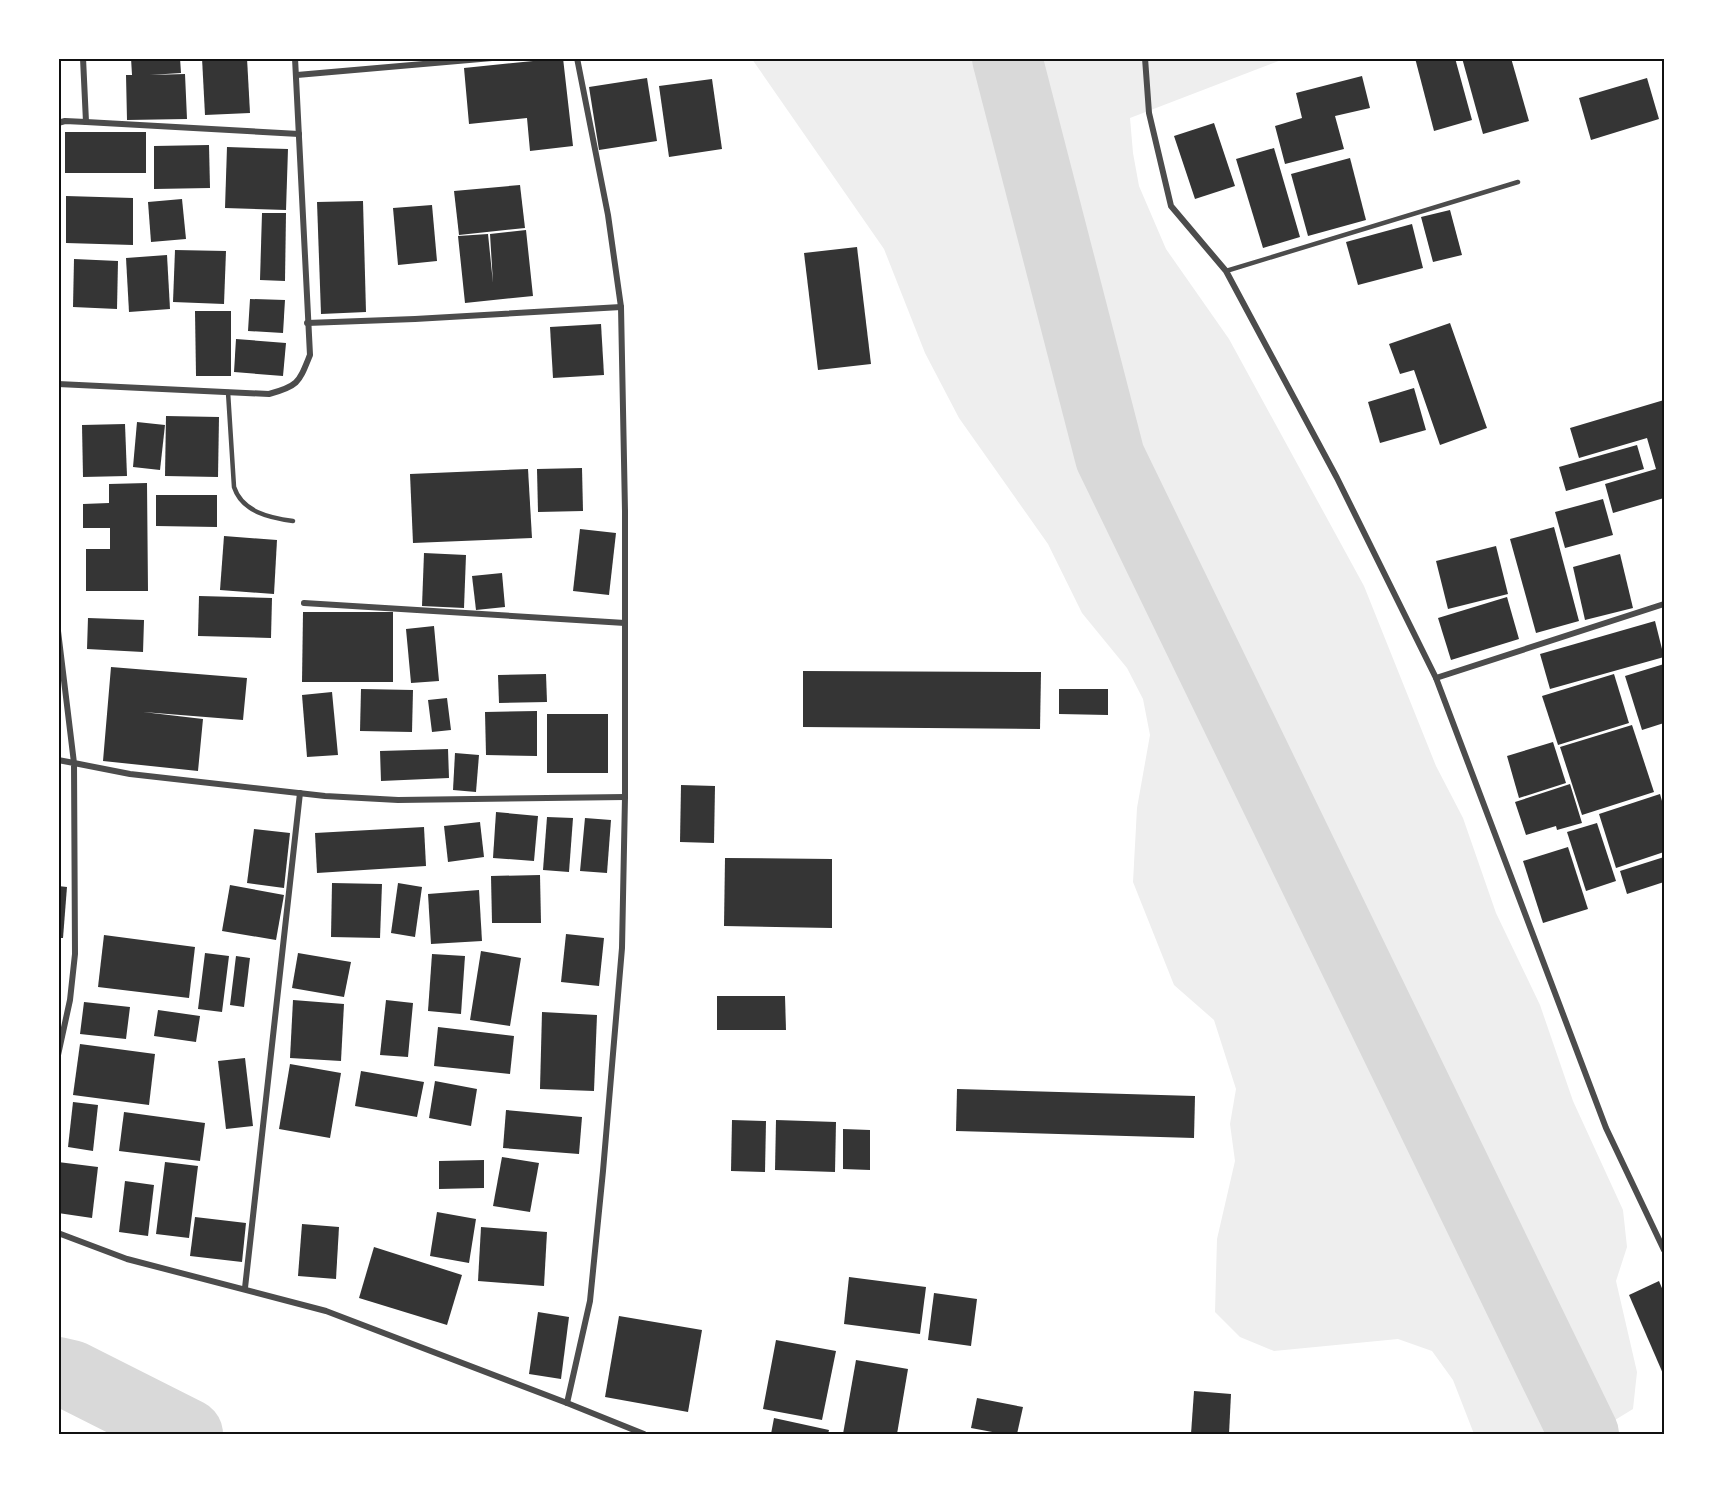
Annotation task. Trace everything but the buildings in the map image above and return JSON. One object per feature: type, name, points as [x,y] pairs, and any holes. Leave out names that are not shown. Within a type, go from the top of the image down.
[{"type":"street","points":[[83,58],[86,122]]},
{"type":"street","points":[[58,384],[269,394],[285,390],[300,380],[310,355],[295,58]]},
{"type":"street","points":[[297,75],[492,58]]},
{"type":"street","points":[[567,1403],[590,1301],[603,1170],[622,948],[625,797],[625,500],[621,307],[608,215],[577,58]]},
{"type":"street","points":[[1145,58],[1149,113],[1171,206],[1226,271],[1337,478],[1436,678],[1606,1128],[1665,1250]]},
{"type":"street","points":[[58,123],[86,122],[299,134]]},
{"type":"street","points":[[307,323],[621,307]]},
{"type":"street","points":[[304,603],[625,624]]},
{"type":"street","points":[[1436,678],[1665,604]]},
{"type":"street","points":[[58,631],[74,763],[75,954],[70,1000],[58,1055]]},
{"type":"street","points":[[58,760],[130,774],[325,796],[398,800],[625,797]]},
{"type":"street","points":[[245,1288],[300,793]]},
{"type":"street","points":[[58,1233],[127,1259],[326,1311],[644,1434]]},
{"type":"lane","points":[[1226,271],[1518,182]]},
{"type":"lane","points":[[228,392],[236,493],[253,510],[274,518],[293,521]]},
{"type":"shaded area","points":[[752,59],[1284,59],[1130,118],[1139,186],[1166,249],[1229,339],[1364,586],[1436,766],[1463,818],[1496,913],[1540,1005],[1573,1101],[1623,1210],[1627,1247],[1616,1281],[1637,1372],[1633,1409],[1592,1434],[1474,1434],[1453,1380],[1432,1351],[1398,1339],[1274,1351],[1240,1337],[1215,1312],[1217,1239],[1235,1161],[1230,1124],[1236,1089],[1214,1020],[1174,985],[1133,882],[1137,808],[1150,735],[1143,699],[1127,668],[1082,613],[1048,544],[959,418],[925,353],[884,249]]},
{"type":"waterway","points":[[1007,58],[1110,457],[1584,1434]]},
{"type":"waterway","points":[[58,1372],[71,1375],[188,1434]]}]
